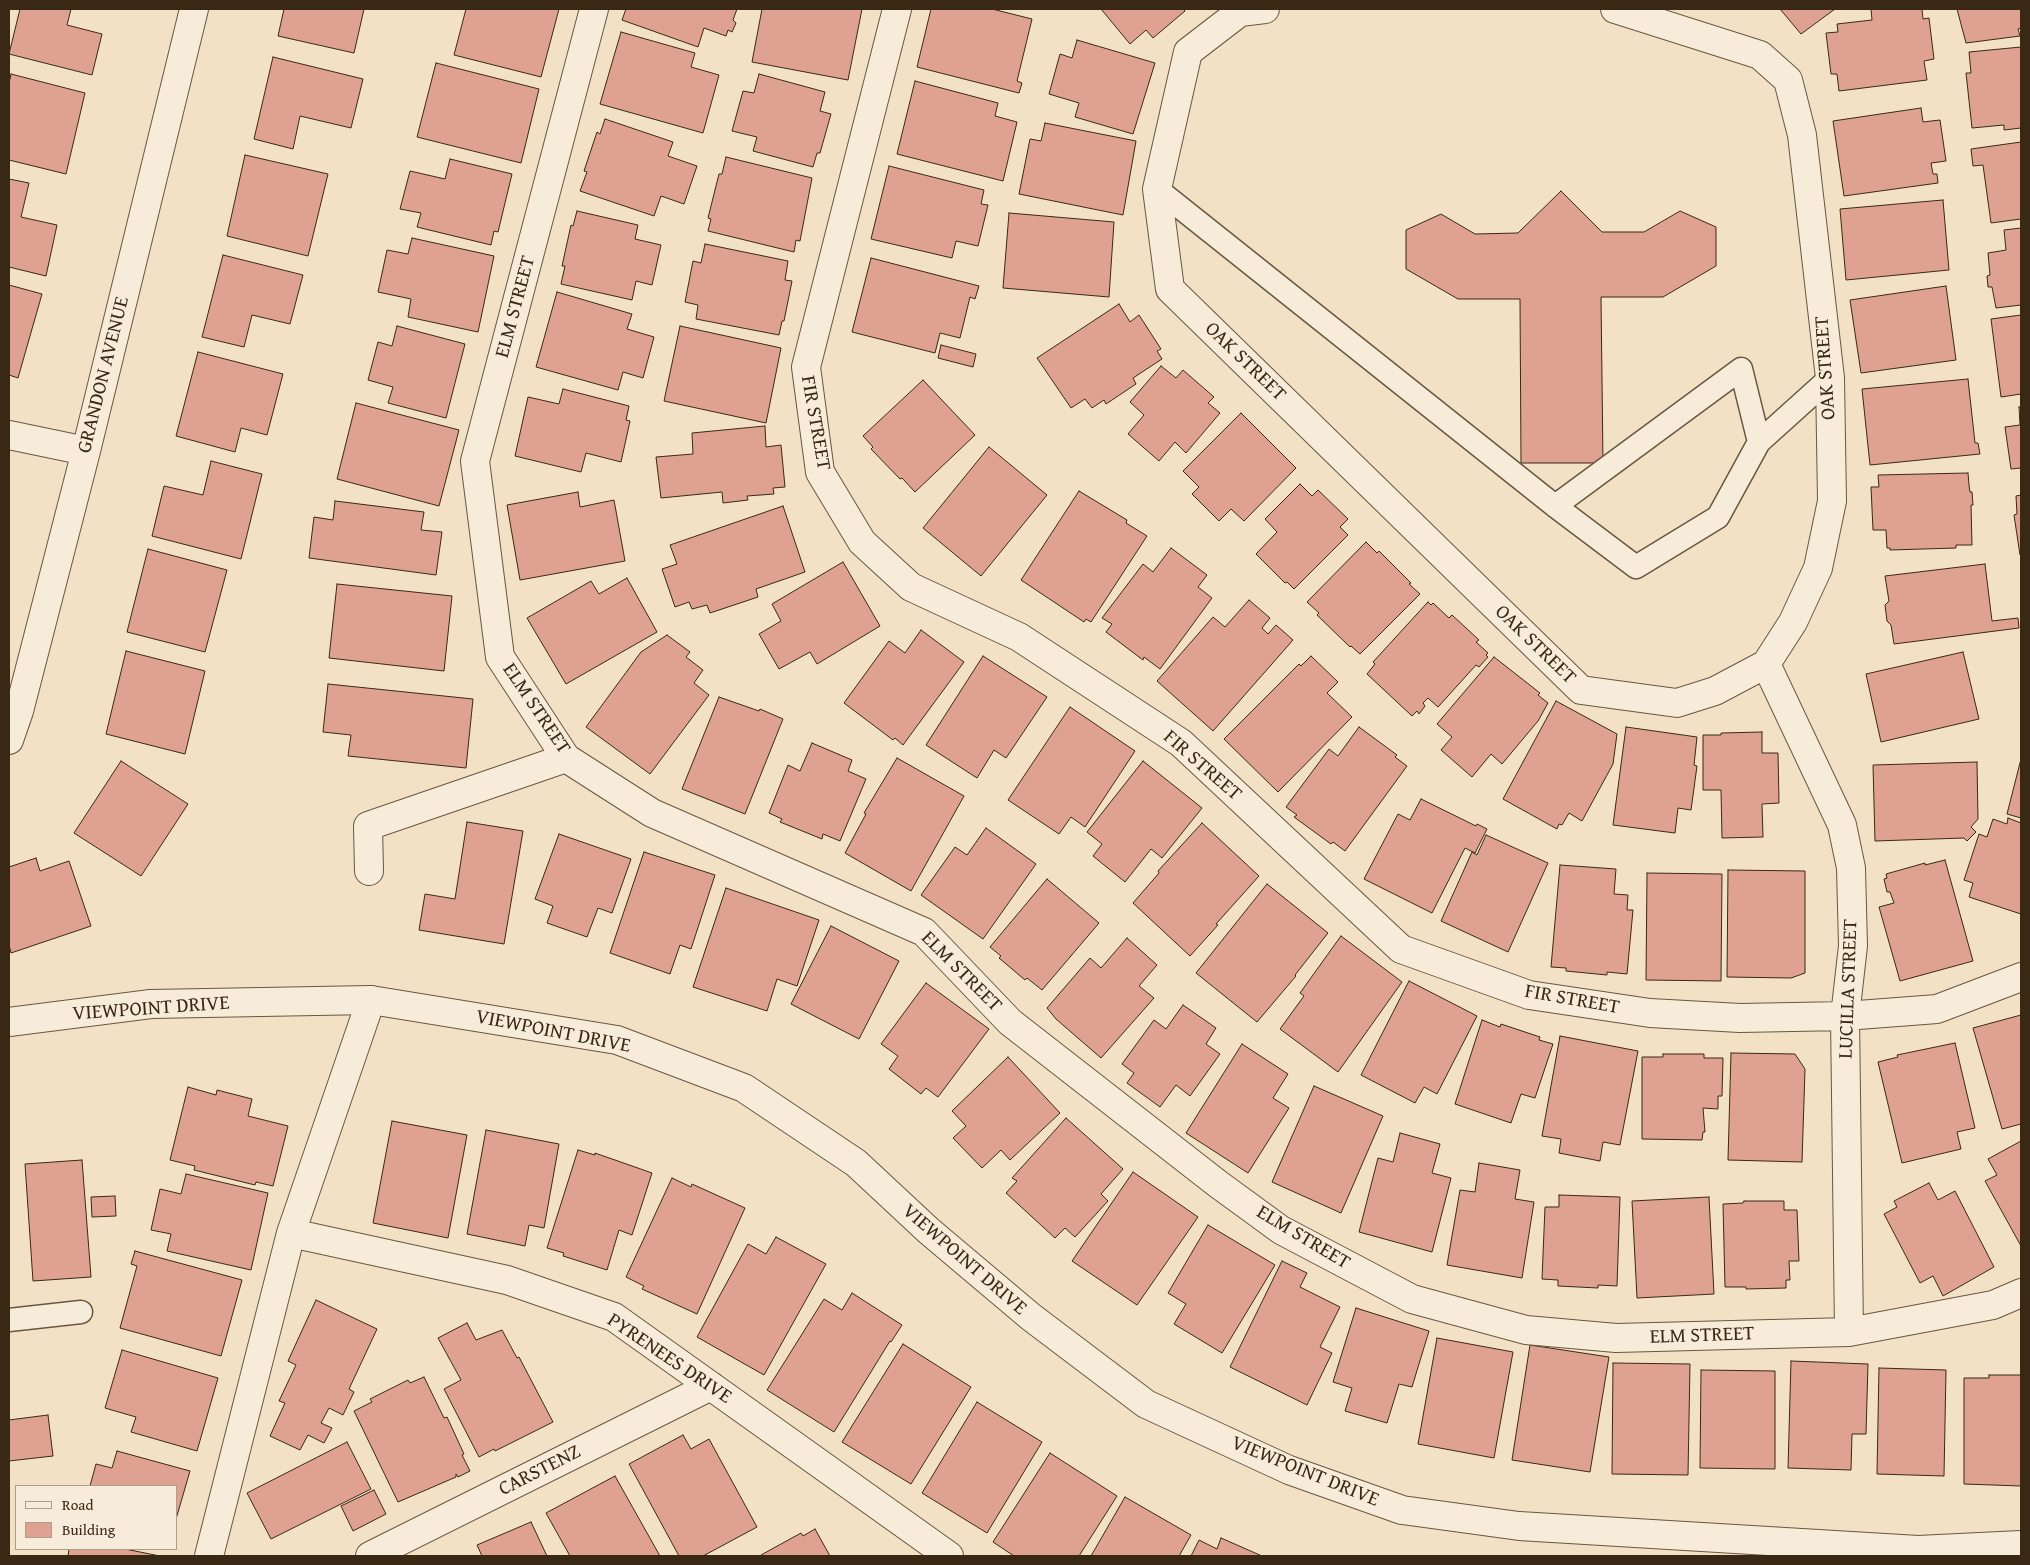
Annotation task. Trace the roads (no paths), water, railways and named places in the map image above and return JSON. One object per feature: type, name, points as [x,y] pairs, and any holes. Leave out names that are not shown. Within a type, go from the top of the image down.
[{"type":"street","name":"GRANDON AVENUE","points":[[9,740],[19,711],[86,451],[194,9]]},
{"type":"street","name":"ELM STREET","points":[[594,9],[475,461],[500,657],[566,758],[652,813],[924,932],[1010,1022],[1218,1184],[1282,1230],[1412,1299],[1526,1330],[1616,1338],[1849,1332],[1993,1305],[2021,1294]]},
{"type":"street","name":"FIR STREET","points":[[897,9],[806,367],[820,472],[862,542],[911,587],[1019,637],[1181,743],[1401,949],[1529,995],[1650,1013],[1740,1018],[1845,1016],[1937,1009],[2021,976]]},
{"type":"street","name":"OAK STREET","points":[[1265,9],[1240,12],[1188,52],[1157,190],[1170,288],[1581,690],[1677,703],[1716,691],[1766,664],[1793,622],[1818,568],[1832,501],[1830,378],[1802,135],[1788,80],[1760,55],[1615,9]]},
{"type":"street","points":[[9,436],[86,451]]},
{"type":"street","name":"LUCILLA STREET","points":[[1766,664],[1842,825],[1851,868],[1853,946],[1845,1016],[1849,1332]]},
{"type":"street","points":[[369,871],[368,826],[566,758]]},
{"type":"street","points":[[209,1556],[291,1233],[372,1000]]},
{"type":"street","name":"VIEWPOINT DRIVE","points":[[9,1022],[151,1004],[372,1000],[617,1040],[744,1088],[856,1163],[929,1231],[1031,1318],[1146,1404],[1289,1470],[1402,1510],[1519,1526],[1925,1554],[2021,1544]]},
{"type":"street","name":"PYRENEES DRIVE","points":[[291,1233],[507,1280],[614,1317],[949,1556]]},
{"type":"street","name":"CARSTENZ","points":[[370,1556],[711,1386]]},
{"type":"lane","points":[[1157,190],[1555,506],[1636,567],[1718,517],[1759,442],[1830,378]]},
{"type":"lane","points":[[1555,506],[1741,369],[1759,442]]},
{"type":"lane","points":[[9,1320],[81,1312]]}]
